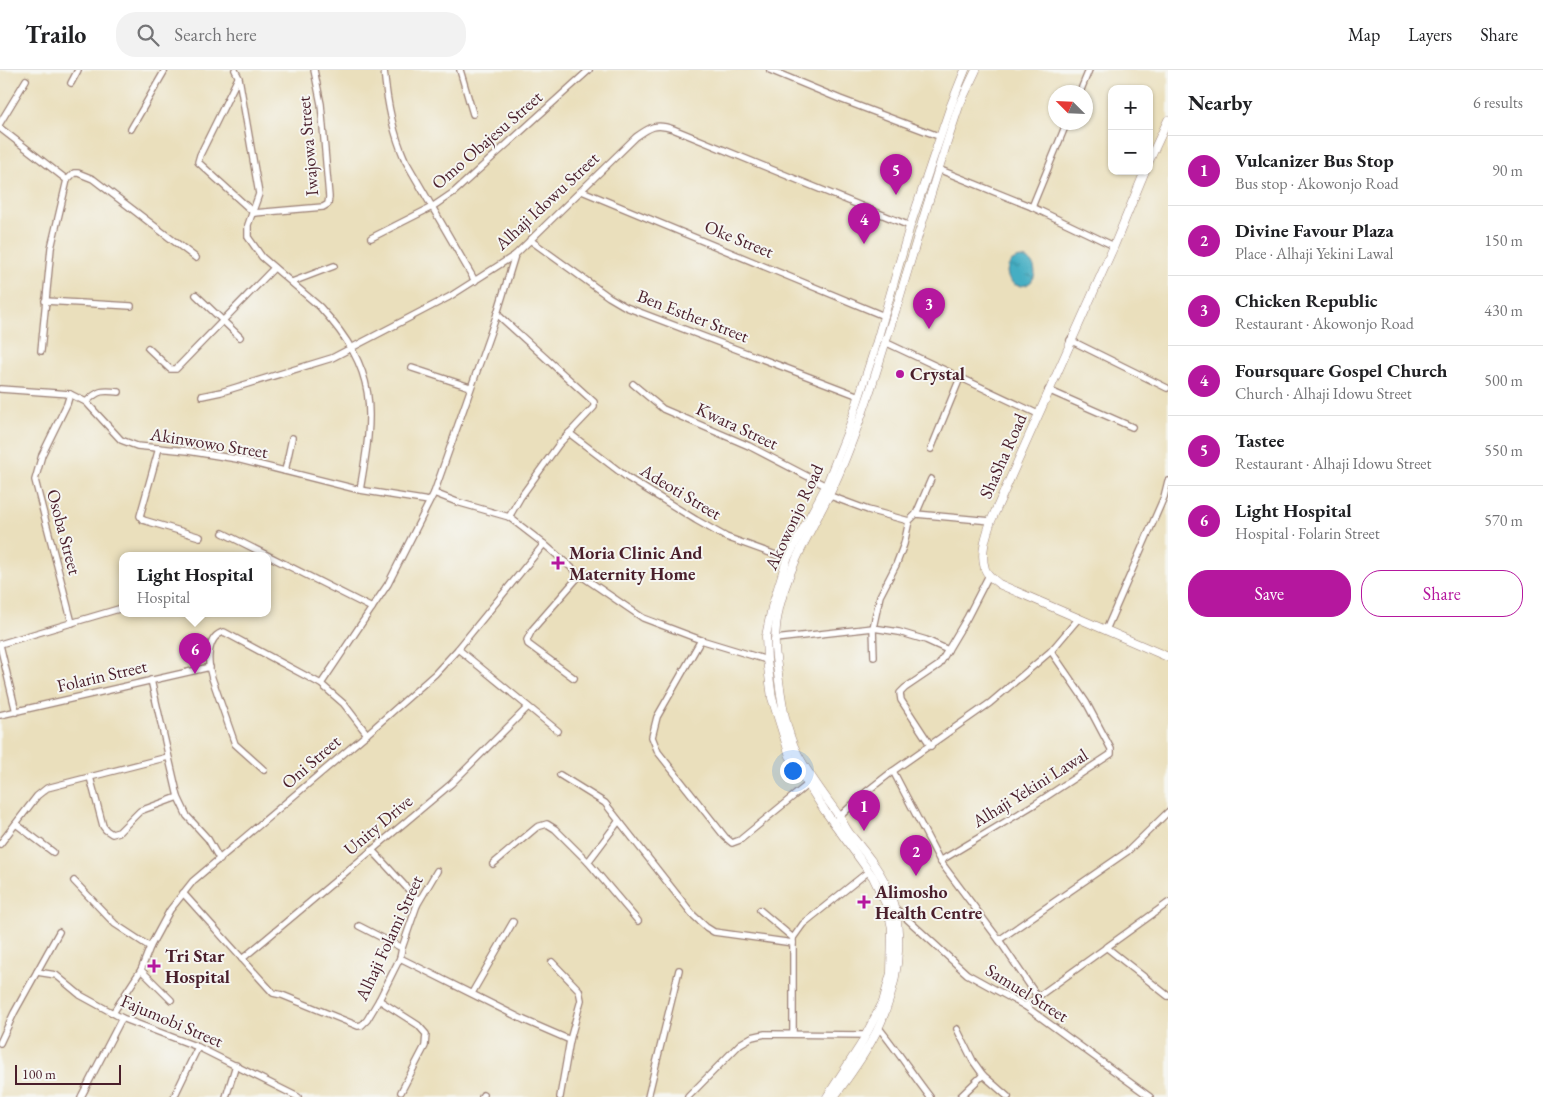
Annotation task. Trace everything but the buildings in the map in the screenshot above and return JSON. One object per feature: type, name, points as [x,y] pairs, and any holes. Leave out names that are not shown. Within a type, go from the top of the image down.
[{"type":"main road","name":"Akowonjo Road","points":[[834,1097],[878,1028],[885,1012],[896,975],[898,929],[886,886],[876,868],[848,831],[807,785],[790,756],[772,698],[766,636],[774,599],[787,559],[840,471],[860,422],[887,343],[938,170],[960,106],[976,70]]},
{"type":"main road","name":"Akowonjo Road","points":[[827,1097],[866,1035],[883,1002],[891,973],[891,906],[797,752],[789,732],[783,708],[775,639],[781,602],[794,561],[827,491],[848,431],[888,304],[910,226],[963,71]]},
{"type":"main road","points":[[1153,153],[1167,123]]},
{"type":"main road","name":"ShaSha Road","points":[[989,575],[985,569],[983,554],[984,542],[991,521],[1070,340],[1114,246],[1143,175]]},
{"type":"main road","points":[[888,304],[896,308]]},
{"type":"main road","points":[[989,575],[999,584],[1168,658]]},
{"type":"street","points":[[71,84],[78,70]]},
{"type":"street","points":[[131,130],[164,70]]},
{"type":"street","points":[[235,70],[259,194],[248,225],[248,236],[262,257],[324,312],[353,349],[366,383],[370,411],[368,446],[360,490]]},
{"type":"street","name":"Iwajowa Street","points":[[254,212],[323,207],[328,204],[321,104],[314,70]]},
{"type":"street","points":[[384,70],[388,105],[398,144],[405,160],[475,281]]},
{"type":"street","points":[[460,70],[473,114]]},
{"type":"street","name":"Omo Obajesu Street","points":[[371,238],[432,207],[454,192],[589,70]]},
{"type":"street","points":[[770,70],[940,138]]},
{"type":"street","points":[[1083,85],[1089,70]]},
{"type":"street","points":[[238,78],[198,162],[254,212]]},
{"type":"street","points":[[0,123],[26,80]]},
{"type":"street","name":"Alhaji Idowu Street","points":[[202,396],[332,358],[353,349],[422,312],[475,281],[515,255],[636,137],[652,126],[659,125],[673,129],[910,226]]},
{"type":"street","points":[[0,128],[67,180]]},
{"type":"street","points":[[1032,207],[1065,130]]},
{"type":"street","points":[[938,170],[1032,207],[1114,246]]},
{"type":"street","points":[[41,351],[54,228],[64,197],[67,180],[74,173],[93,179],[196,258]]},
{"type":"street","name":"Oke Street","points":[[582,191],[734,252],[884,316]]},
{"type":"street","name":"Ben Esther Street","points":[[530,240],[608,297],[626,307],[859,396]]},
{"type":"street","points":[[321,684],[372,608],[401,560],[434,493],[497,314],[515,255]]},
{"type":"street","points":[[292,282],[334,266]]},
{"type":"street","points":[[148,348],[170,369],[176,369],[274,268]]},
{"type":"street","points":[[196,295],[240,337]]},
{"type":"street","points":[[45,301],[131,306]]},
{"type":"street","points":[[497,314],[594,402],[591,412],[559,444],[520,498],[509,517]]},
{"type":"street","points":[[1070,340],[1167,388]]},
{"type":"street","points":[[887,343],[1038,414]]},
{"type":"street","points":[[412,368],[470,388]]},
{"type":"street","points":[[931,450],[960,378]]},
{"type":"street","name":"Kwara Street","points":[[633,384],[663,409],[749,446],[827,491],[868,510],[909,520]]},
{"type":"street","name":"Akinwowo Street","points":[[0,390],[70,394],[86,402],[121,440],[137,446],[236,459],[360,490],[429,501]]},
{"type":"street","points":[[86,402],[97,392],[105,390],[120,392]]},
{"type":"street","points":[[1048,390],[1132,427]]},
{"type":"street","name":"Osoba Street","points":[[70,394],[42,455],[35,480],[72,623]]},
{"type":"street","name":"Adeoti Street","points":[[569,433],[628,478],[718,533],[761,551],[787,559]]},
{"type":"street","points":[[284,471],[292,438]]},
{"type":"street","points":[[159,448],[140,516],[143,520],[200,537]]},
{"type":"street","points":[[874,656],[874,628],[880,596],[896,565],[904,544],[909,520],[916,514],[931,479]]},
{"type":"street","points":[[1106,630],[1164,497],[1168,481]]},
{"type":"street","points":[[434,493],[457,502],[509,517],[580,575],[643,618],[701,640],[767,660]]},
{"type":"street","points":[[916,514],[991,521]]},
{"type":"street","points":[[223,532],[262,552]]},
{"type":"street","name":"Oni Street","points":[[113,1013],[141,970],[150,947],[170,910],[183,893],[206,869],[220,860],[435,674],[458,649],[544,544]]},
{"type":"street","points":[[271,556],[372,608]]},
{"type":"street","points":[[574,678],[528,644],[527,640],[532,630],[580,575]]},
{"type":"street","points":[[931,746],[901,700],[900,693],[904,688],[939,664],[968,618],[989,575]]},
{"type":"street","points":[[16,712],[0,645],[119,609]]},
{"type":"street","points":[[837,819],[866,792],[893,771],[990,704],[1052,651],[1079,618]]},
{"type":"street","points":[[775,639],[874,628],[899,632],[926,640],[948,650]]},
{"type":"street","points":[[264,770],[235,744],[212,678],[210,666],[211,643],[215,636],[224,632],[321,684],[344,704],[367,734]]},
{"type":"street","points":[[701,640],[657,717],[652,737],[658,752],[725,837],[732,843],[740,840],[807,785]]},
{"type":"street","points":[[458,649],[558,731]]},
{"type":"street","name":"Alhaji Yekini Lawal","points":[[940,861],[1035,804],[1111,754],[1111,749],[1086,702],[1052,651]]},
{"type":"street","name":"Folarin Street","points":[[0,715],[210,666]]},
{"type":"street","points":[[151,680],[178,797],[187,816],[208,839],[220,860]]},
{"type":"street","name":"Unity Drive","points":[[242,959],[451,784],[528,707]]},
{"type":"street","points":[[0,844],[37,796],[47,788],[168,757]]},
{"type":"street","points":[[893,771],[940,861],[999,940],[1037,996]]},
{"type":"street","points":[[560,775],[605,803],[618,822],[693,915],[706,927],[714,932],[793,941]]},
{"type":"street","points":[[90,777],[103,826],[112,834],[120,832],[140,811],[178,797]]},
{"type":"street","points":[[999,940],[1128,851],[1168,812]]},
{"type":"street","points":[[588,862],[618,822]]},
{"type":"street","points":[[16,824],[53,852]]},
{"type":"street","points":[[493,864],[537,827],[547,824],[555,828],[588,862],[638,921]]},
{"type":"street","points":[[372,850],[418,900],[417,905]]},
{"type":"street","name":"Alhaji Folami Street","points":[[183,893],[273,994],[282,995],[358,1026],[367,1020],[379,1000],[400,958],[417,905],[437,871]]},
{"type":"street","points":[[793,1034],[793,941],[803,924],[869,871]]},
{"type":"street","points":[[74,881],[115,924],[150,947]]},
{"type":"street","points":[[1025,1006],[1168,903]]},
{"type":"street","name":"Samuel Street","points":[[891,906],[910,920],[967,974],[1025,1006],[1150,1097]]},
{"type":"street","points":[[760,910],[793,941]]},
{"type":"street","points":[[472,993],[513,922]]},
{"type":"street","points":[[359,926],[402,948]]},
{"type":"street","points":[[0,1043],[14,1013],[59,932]]},
{"type":"street","points":[[1106,947],[1168,996]]},
{"type":"street","points":[[400,958],[524,1020],[570,1040]]},
{"type":"street","points":[[552,962],[579,990],[581,1000],[570,1040],[560,1097]]},
{"type":"street","points":[[141,970],[171,1000]]},
{"type":"street","points":[[648,1097],[679,970]]},
{"type":"street","name":"Fajumobi Street","points":[[37,972],[56,976],[80,995],[122,1018],[198,1047],[298,1097]]},
{"type":"street","points":[[379,1000],[418,1025],[426,1034],[425,1046],[401,1092]]},
{"type":"street","points":[[81,1097],[122,1018]]},
{"type":"street","points":[[878,1028],[894,1045],[908,1069],[930,1097]]},
{"type":"street","points":[[957,1029],[983,1076],[1008,1097]]},
{"type":"street","points":[[688,1097],[740,1044],[752,1037],[765,1034],[866,1035]]},
{"type":"street","points":[[174,1097],[198,1047]]},
{"type":"street","points":[[226,1097],[236,1065]]},
{"type":"street","points":[[960,1097],[983,1076]]},
{"type":"water","points":[[1021,258],[1031,262],[1035,272],[1031,282],[1021,286],[1011,282],[1007,272],[1011,262]]},
{"type":"place","name":"Tastee","points":[[896,195]]},
{"type":"place","name":"Foursquare Gospel Church","points":[[864,244]]},
{"type":"place","name":"Chicken Republic","points":[[929,329]]},
{"type":"place","name":"Crystal","points":[[900,374]]},
{"type":"place","name":"Moria Clinic And Maternity Home","points":[[558,563]]},
{"type":"place","name":"Light Hospital","points":[[195,674]]},
{"type":"place","name":"Vulcanizer Bus Stop","points":[[864,831]]},
{"type":"place","name":"Divine Favour Plaza","points":[[916,876]]},
{"type":"place","name":"Alimosho Health Centre","points":[[864,902]]},
{"type":"place","name":"Tri Star Hospital","points":[[154,966]]}]
